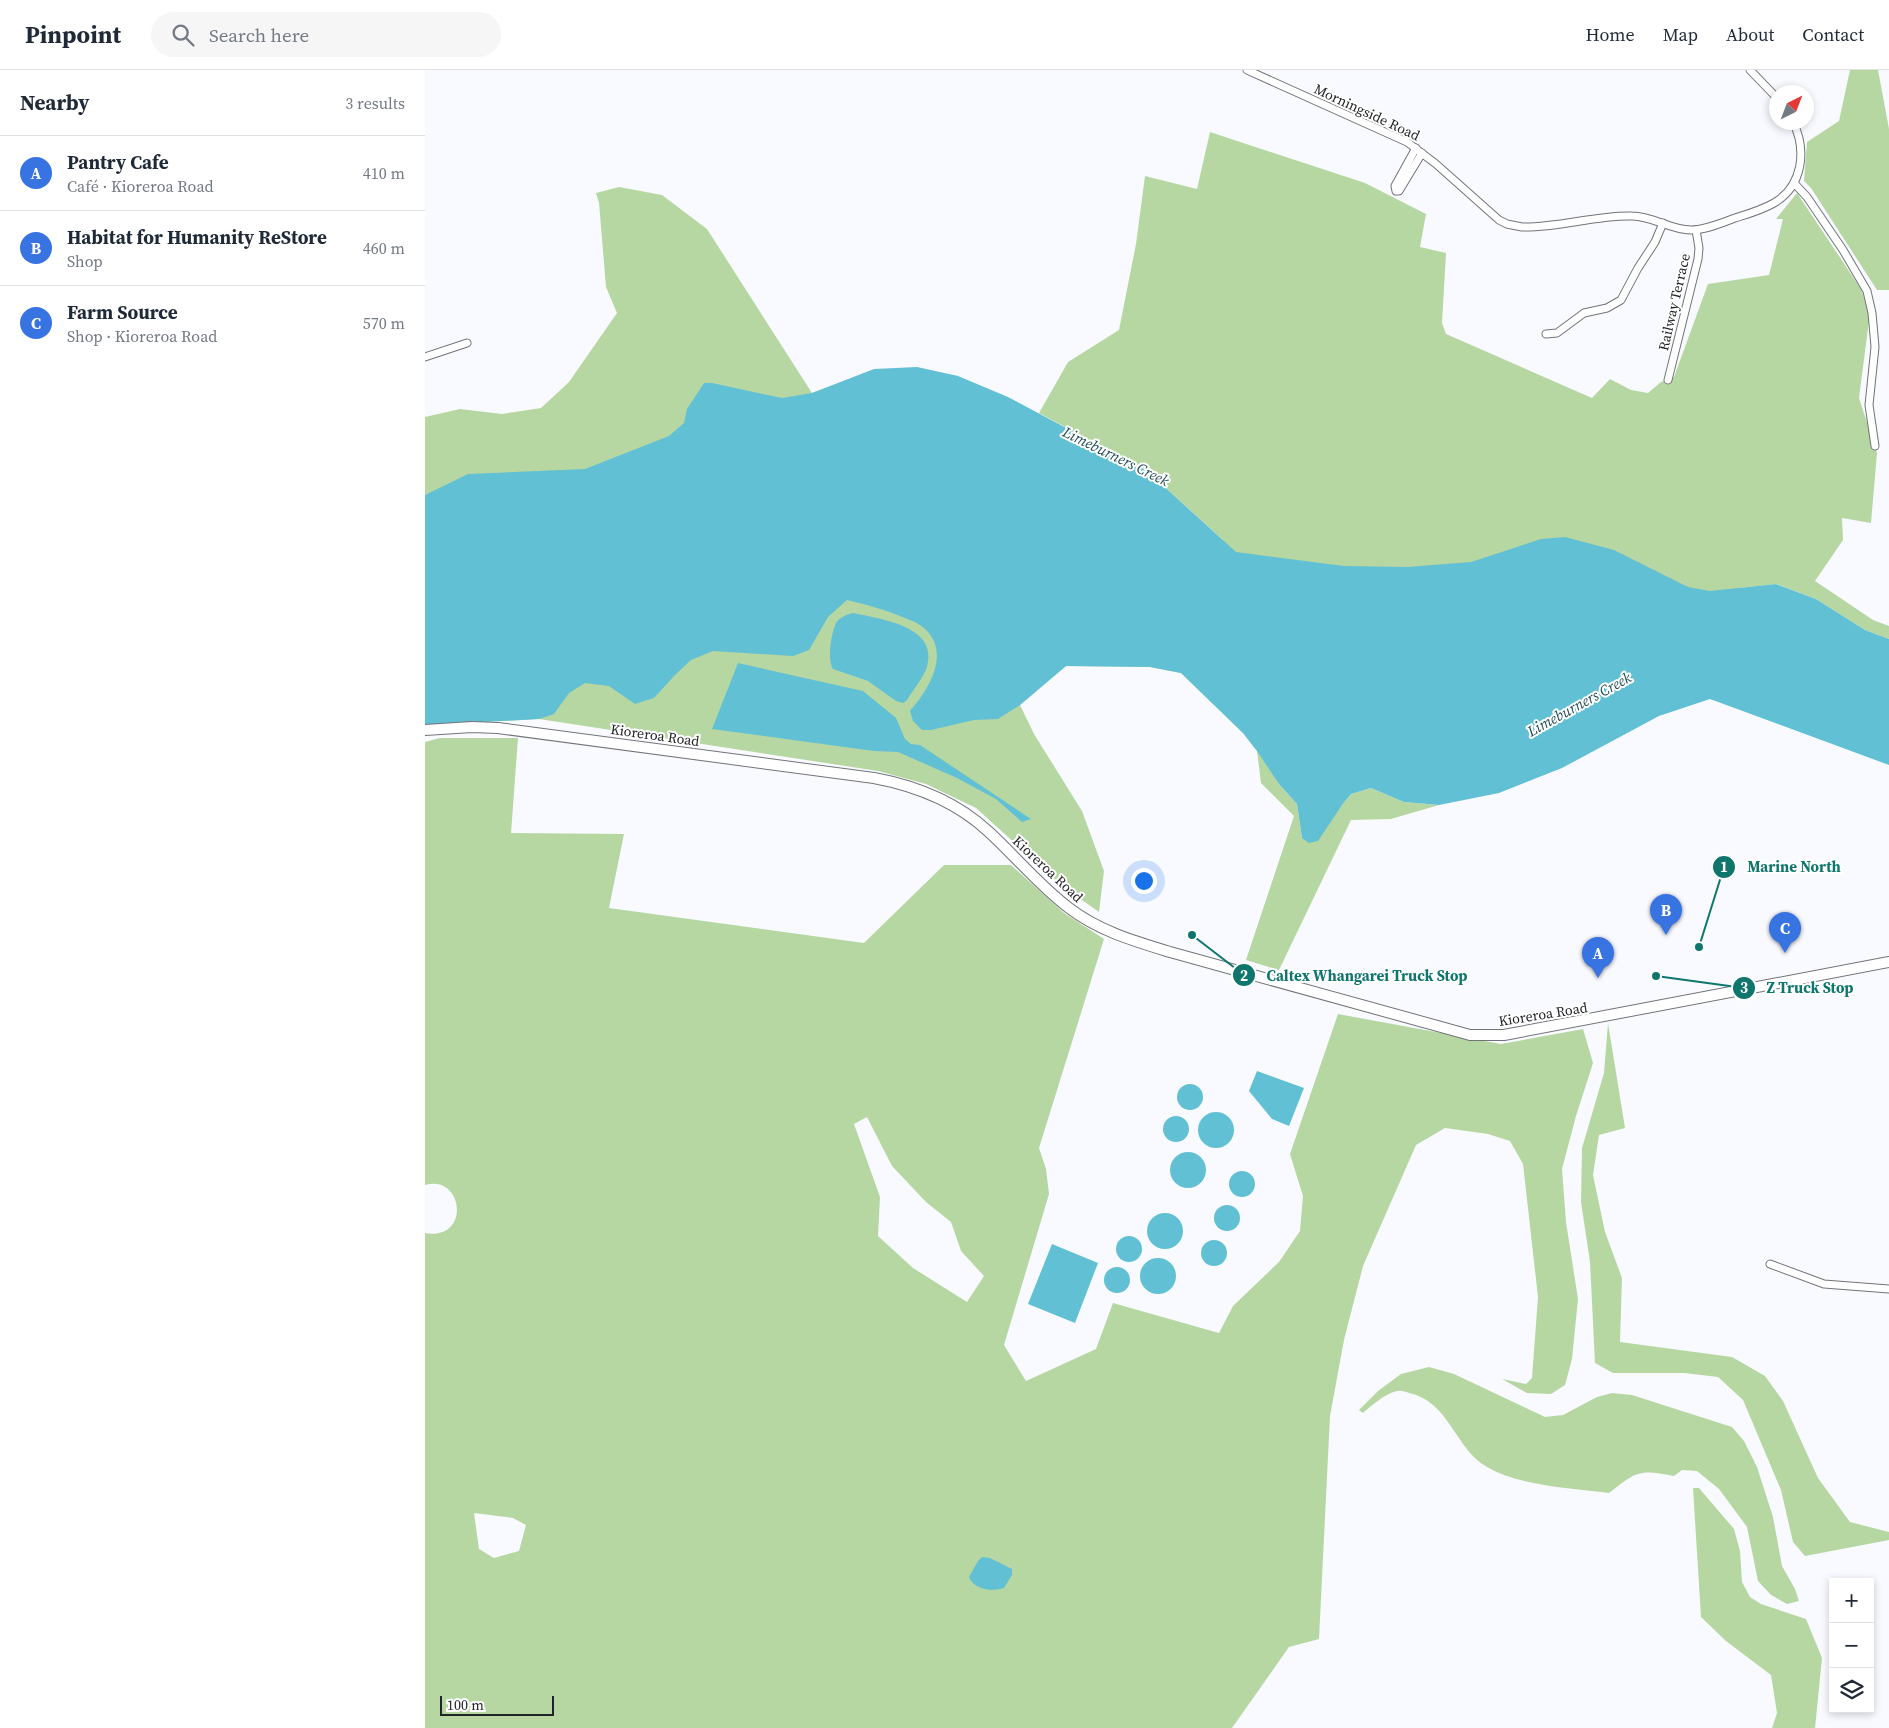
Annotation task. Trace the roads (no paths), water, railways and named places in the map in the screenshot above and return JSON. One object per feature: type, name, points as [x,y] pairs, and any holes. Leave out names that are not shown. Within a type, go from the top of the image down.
[{"type":"main road","name":"Kioreroa Road","points":[[425,730],[472,727],[498,728],[865,776],[904,784],[939,798],[971,817],[1069,908],[1092,923],[1125,938],[1470,1035],[1513,1034],[1889,962]]},
{"type":"street","name":"Morningside Road","points":[[1247,70],[1388,133],[1419,150],[1493,215],[1507,224],[1522,227],[1631,216],[1651,219],[1683,230],[1709,227],[1767,206],[1784,196],[1794,183],[1801,162],[1802,150],[1796,130]]},
{"type":"street","points":[[1751,70],[1769,89]]},
{"type":"street","points":[[1419,150],[1399,191],[1396,191],[1395,186],[1419,150]]},
{"type":"street","points":[[1794,183],[1807,197],[1838,242],[1867,291],[1872,313],[1875,347],[1869,405],[1875,446]]},
{"type":"street","points":[[1546,334],[1557,333],[1584,313],[1607,308],[1621,300],[1638,268],[1655,242],[1663,223]]},
{"type":"street","name":"Railway Terrace","points":[[1668,380],[1698,259],[1699,248],[1696,230]]},
{"type":"street","points":[[425,357],[467,343]]},
{"type":"street","points":[[1770,1264],[1824,1284],[1889,1289]]},
{"type":"water","name":"Limeburners Creek","points":[[917,367],[958,376],[1008,397],[1147,471],[1236,552],[1344,566],[1407,567],[1471,562],[1541,539],[1565,537],[1614,550],[1688,587],[1710,591],[1776,584],[1816,599],[1865,630],[1889,639],[1889,765],[1710,699],[1659,716],[1562,768],[1499,793],[1439,805],[1404,802],[1371,788],[1351,794],[1318,841],[1309,843],[1302,838],[1297,804],[1279,784],[1243,733],[1181,673],[1150,667],[1066,666],[1020,705],[998,719],[974,720],[931,730],[922,730],[913,721],[910,711],[925,691],[935,668],[937,656],[930,634],[911,620],[847,600],[828,617],[809,650],[793,656],[713,651],[691,660],[654,698],[635,704],[609,686],[585,683],[569,693],[554,714],[539,719],[425,725],[425,495],[468,474],[585,469],[669,436],[684,423],[687,409],[704,383],[712,383],[782,398],[812,393],[874,369]]},
{"type":"water","points":[[853,613],[878,618],[905,627],[916,633],[924,642],[928,653],[927,667],[907,700],[903,703],[896,701],[868,681],[833,669],[830,653],[834,628],[839,619]]},
{"type":"water","points":[[738,663],[863,691],[896,718],[905,739],[911,744],[920,745],[1031,819],[1022,822],[996,799],[957,778],[898,752],[874,751],[712,729]]},
{"type":"water","points":[[1257,1071],[1304,1088],[1289,1126],[1272,1119],[1249,1091]]},
{"type":"water","points":[[1190,1084],[1199,1088],[1203,1097],[1199,1106],[1190,1110],[1181,1106],[1177,1097],[1181,1088]]},
{"type":"water","points":[[1216,1112],[1223,1113],[1229,1117],[1233,1123],[1233,1137],[1229,1143],[1223,1147],[1216,1148],[1209,1147],[1203,1143],[1199,1137],[1198,1130],[1199,1123],[1203,1117],[1209,1113]]},
{"type":"water","points":[[1176,1116],[1185,1120],[1189,1129],[1185,1138],[1176,1142],[1167,1138],[1163,1129],[1167,1120]]},
{"type":"water","points":[[1188,1152],[1195,1153],[1201,1157],[1205,1163],[1205,1177],[1201,1183],[1195,1187],[1188,1188],[1181,1187],[1175,1183],[1171,1177],[1170,1170],[1171,1163],[1175,1157],[1181,1153]]},
{"type":"water","points":[[1242,1171],[1251,1175],[1255,1184],[1251,1193],[1242,1197],[1233,1193],[1229,1184],[1233,1175]]},
{"type":"water","points":[[1227,1205],[1236,1209],[1240,1218],[1236,1227],[1227,1231],[1218,1227],[1214,1218],[1218,1209]]},
{"type":"water","points":[[1165,1213],[1172,1214],[1178,1218],[1182,1224],[1182,1238],[1178,1244],[1172,1248],[1165,1249],[1158,1248],[1152,1244],[1148,1238],[1147,1231],[1148,1224],[1152,1218],[1158,1214]]},
{"type":"water","points":[[1129,1236],[1138,1240],[1142,1249],[1138,1258],[1129,1262],[1120,1258],[1116,1249],[1120,1240]]},
{"type":"water","points":[[1214,1240],[1223,1244],[1227,1253],[1223,1262],[1214,1266],[1205,1262],[1201,1253],[1205,1244]]},
{"type":"water","points":[[1052,1244],[1098,1263],[1075,1323],[1028,1304]]},
{"type":"water","points":[[1158,1258],[1165,1259],[1171,1263],[1175,1269],[1175,1283],[1171,1289],[1165,1293],[1158,1294],[1151,1293],[1145,1289],[1141,1283],[1140,1276],[1141,1269],[1145,1263],[1151,1259]]},
{"type":"water","points":[[1117,1267],[1126,1271],[1130,1280],[1126,1289],[1117,1293],[1108,1289],[1104,1280],[1108,1271]]},
{"type":"water","points":[[982,1557],[990,1558],[1012,1569],[1012,1575],[1004,1588],[984,1589],[971,1581],[969,1577]]},
{"type":"place","name":"Caltex Whangarei Truck Stop","points":[[1192,935]]},
{"type":"place","name":"Habitat for Humanity ReStore","points":[[1666,935]]},
{"type":"place","name":"Marine North","points":[[1699,947]]},
{"type":"place","name":"Farm Source","points":[[1785,953]]},
{"type":"place","name":"Z Truck Stop","points":[[1656,976]]},
{"type":"place","name":"Pantry Cafe","points":[[1598,978]]}]
